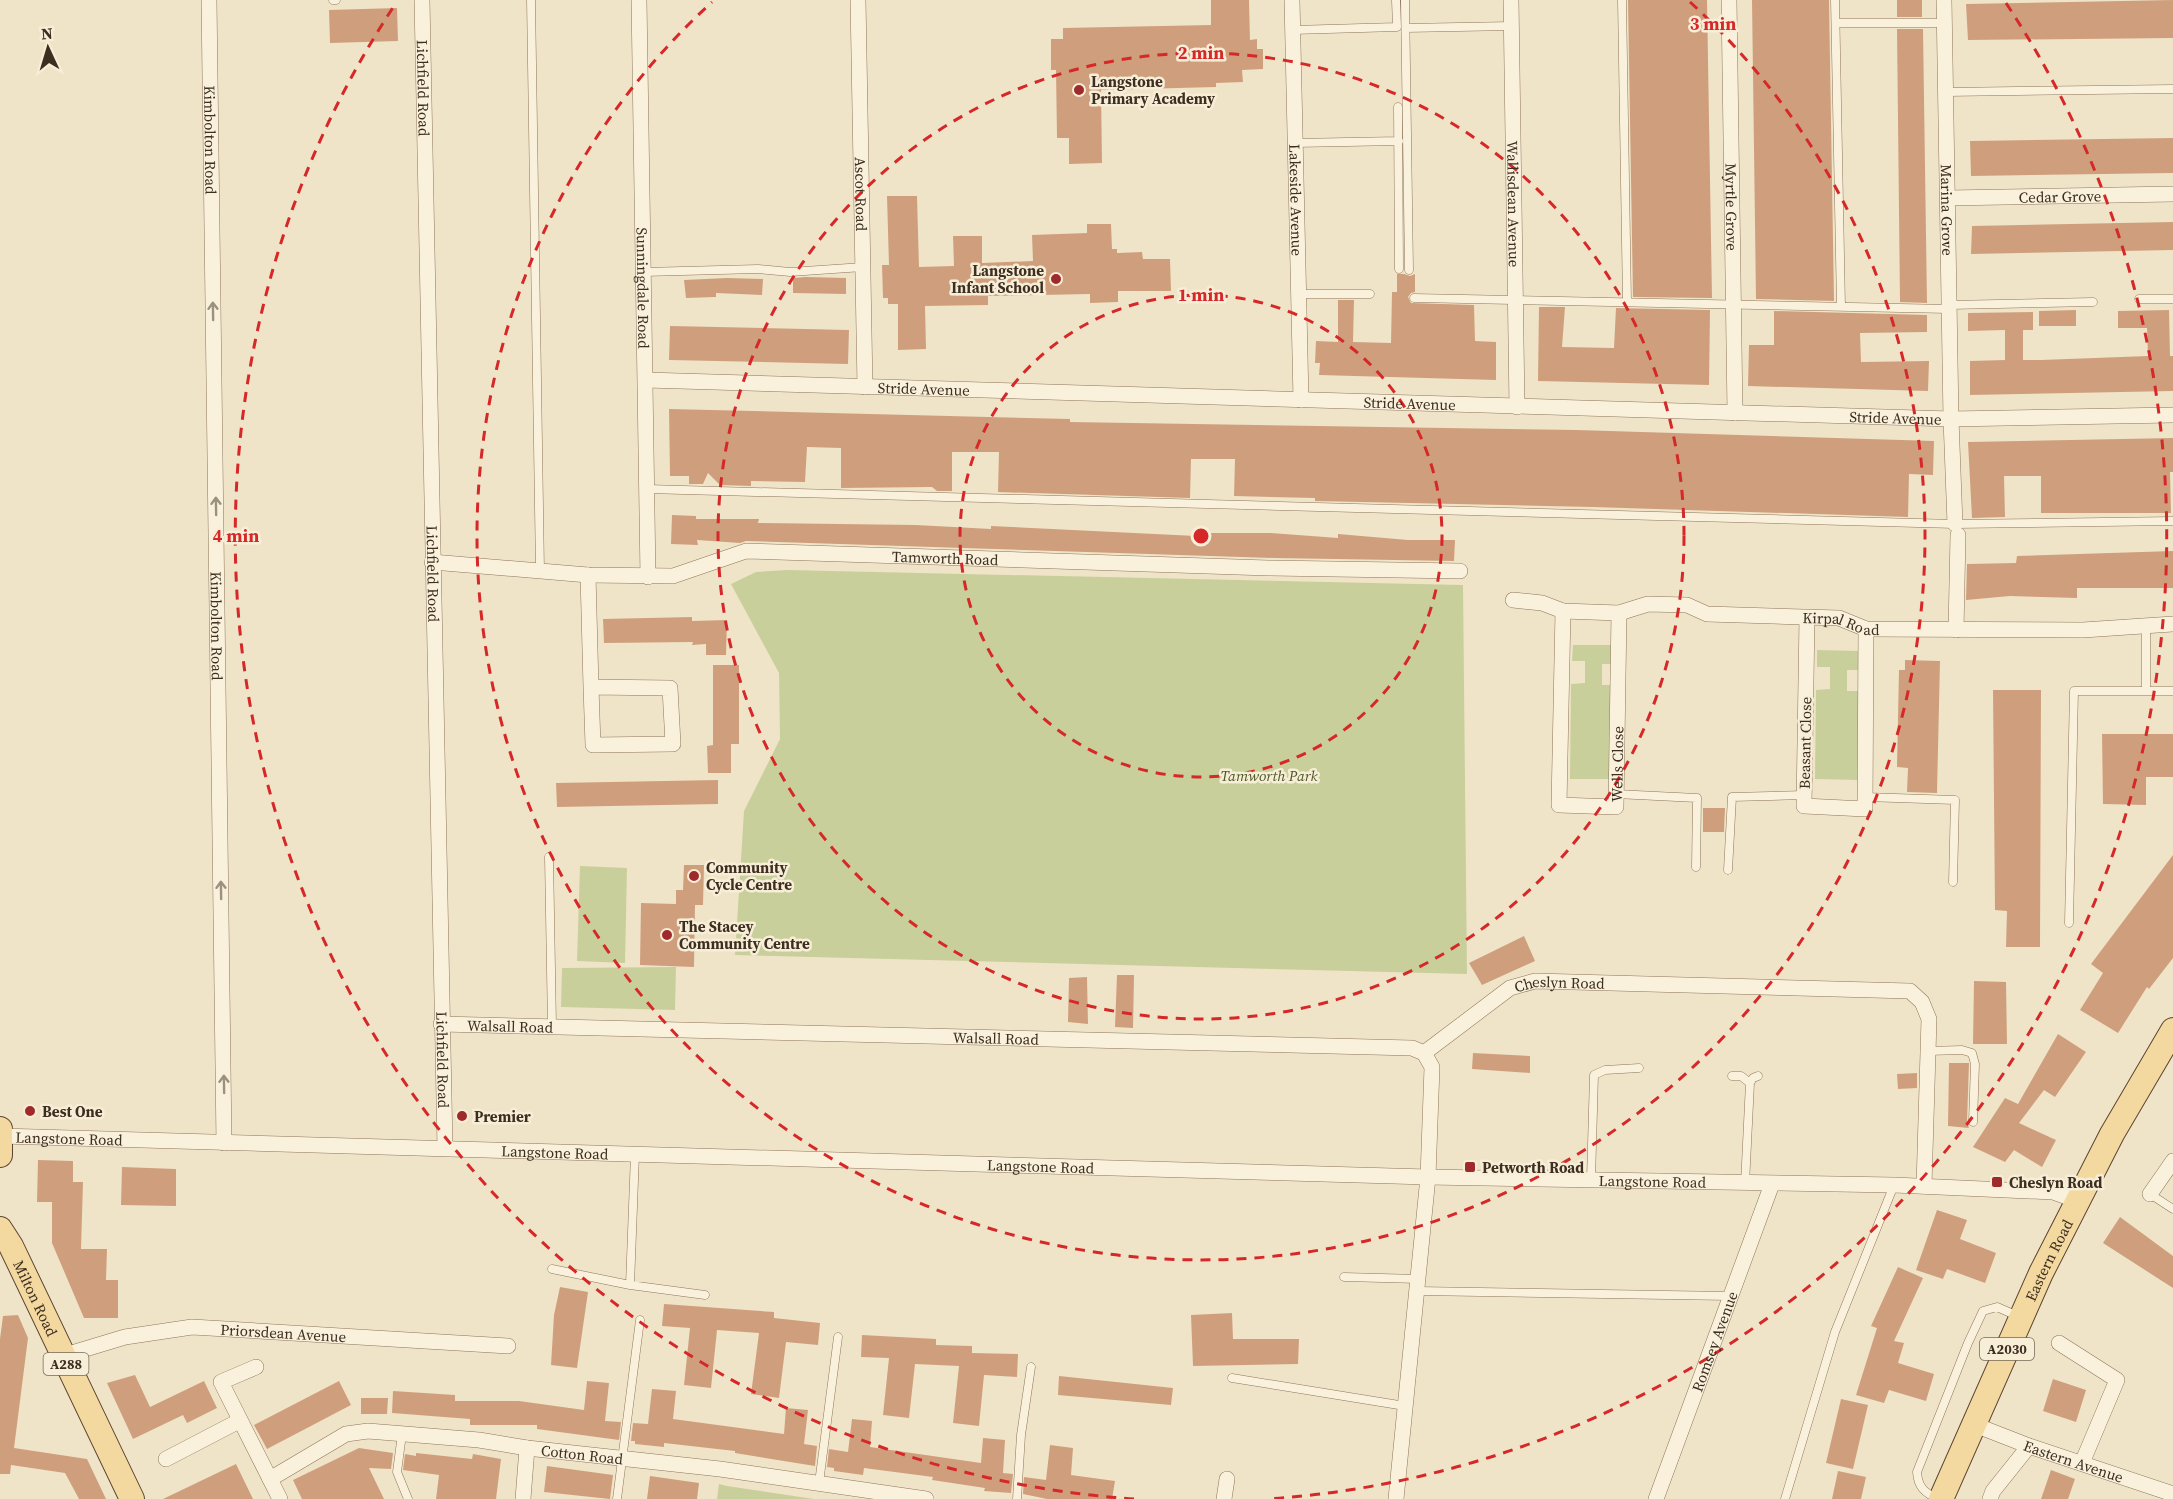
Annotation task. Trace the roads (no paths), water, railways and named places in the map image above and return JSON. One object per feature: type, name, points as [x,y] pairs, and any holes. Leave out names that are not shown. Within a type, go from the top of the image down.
[{"type":"main road","name":"Eastern Road","points":[[1939,1499],[1975,1425],[2021,1317],[2078,1202],[2112,1134],[2173,1030]]},
{"type":"main road","name":"Milton Road","points":[[0,1229],[11,1246],[132,1499]]},
{"type":"street","name":"Kimbolton Road","points":[[209,0],[224,1143]]},
{"type":"street","name":"Lichfield Road","points":[[422,0],[445,1148]]},
{"type":"street","name":"Sunningdale Road","points":[[639,0],[648,577]]},
{"type":"street","name":"Ascot Road","points":[[858,0],[865,387]]},
{"type":"street","name":"Lakeside Avenue","points":[[1292,0],[1301,400]]},
{"type":"street","name":"Wallisdean Avenue","points":[[1511,0],[1517,407]]},
{"type":"street","name":"Myrtle Grove","points":[[1729,0],[1735,413]]},
{"type":"street","name":"Marina Grove","points":[[1944,0],[1951,419],[1956,530],[1956,630]]},
{"type":"street","name":"Cedar Grove","points":[[1948,198],[2173,194]]},
{"type":"street","name":"Stride Avenue","points":[[646,380],[1951,419],[2173,415]]},
{"type":"street","name":"Tamworth Road","points":[[432,562],[588,575],[648,577],[673,576],[746,551],[1460,571]]},
{"type":"street","points":[[588,575],[591,687],[593,744],[672,744],[670,688],[591,687]]},
{"type":"street","name":"Kirpal Road","points":[[1513,600],[1542,603],[1563,611],[1619,613],[1648,604],[1687,605],[1707,614],[1839,618],[1866,629],[2083,630],[2173,624]]},
{"type":"street","name":"Wells Close","points":[[1563,611],[1559,805],[1616,807],[1619,613]]},
{"type":"street","name":"Beasant Close","points":[[1807,618],[1804,807],[1865,809],[1865,798]]},
{"type":"street","points":[[1865,798],[1866,629]]},
{"type":"street","name":"Cheslyn Road","points":[[1424,1053],[1510,988],[1534,981],[1910,991],[1923,1002],[1929,1019],[1924,1186]]},
{"type":"street","name":"Walsall Road","points":[[441,1024],[1412,1048],[1424,1053]]},
{"type":"street","points":[[1396,1499],[1428,1177],[1432,1067],[1424,1053]]},
{"type":"street","name":"Langstone Road","points":[[0,1140],[445,1148],[1591,1181],[1894,1185],[2053,1192],[2078,1202]]},
{"type":"street","points":[[2150,1194],[2173,1161]]},
{"type":"street","name":"Romsey Avenue","points":[[1656,1499],[1772,1184]]},
{"type":"street","name":"Priorsdean Avenue","points":[[62,1356],[125,1337],[192,1327],[508,1346]]},
{"type":"street","points":[[2059,1343],[2117,1380],[2082,1463]]},
{"type":"street","points":[[256,1366],[221,1382],[280,1499]]},
{"type":"street","points":[[166,1459],[239,1421]]},
{"type":"street","name":"Eastern Avenue","points":[[1975,1425],[2029,1446],[2173,1494]]},
{"type":"street","name":"Cotton Road","points":[[270,1479],[346,1434],[368,1431],[479,1440],[527,1448],[720,1469],[926,1499]]},
{"type":"street","points":[[1990,1499],[1993,1491],[2029,1446]]},
{"type":"street","points":[[523,1499],[527,1448]]},
{"type":"street","points":[[1224,1499],[1227,1479]]},
{"type":"lane","points":[[531,0],[540,571]]},
{"type":"lane","points":[[1293,30],[1397,27],[1396,0]]},
{"type":"lane","points":[[1405,0],[1409,270]]},
{"type":"lane","points":[[1622,0],[1627,302]]},
{"type":"lane","points":[[1835,0],[1841,307]]},
{"type":"lane","points":[[1836,23],[1945,22]]},
{"type":"lane","points":[[1406,28],[1511,26]]},
{"type":"lane","points":[[1946,92],[2173,89]]},
{"type":"lane","points":[[1398,107],[1399,269]]},
{"type":"lane","points":[[1295,143],[1399,141]]},
{"type":"lane","points":[[644,272],[758,269],[790,272],[863,267]]},
{"type":"lane","points":[[1298,294],[1370,294]]},
{"type":"lane","points":[[1414,297],[1841,307],[1949,307],[2093,302]]},
{"type":"lane","points":[[2139,299],[2173,299]]},
{"type":"lane","points":[[647,489],[1956,530],[2173,521]]},
{"type":"lane","points":[[2146,626],[2146,691]]},
{"type":"lane","points":[[2069,924],[2074,691],[2173,691]]},
{"type":"lane","points":[[1616,794],[1697,798],[1696,867]]},
{"type":"lane","points":[[1728,870],[1732,797],[1804,795]]},
{"type":"lane","points":[[1865,798],[1955,800],[1953,882]]},
{"type":"lane","points":[[549,857],[552,1026]]},
{"type":"lane","points":[[1928,1051],[1962,1050],[1972,1053],[1975,1064],[1973,1122]]},
{"type":"lane","points":[[1591,1181],[1594,1075],[1605,1070],[1639,1068]]},
{"type":"lane","points":[[1732,1076],[1741,1076],[1750,1083]]},
{"type":"lane","points":[[1745,1184],[1750,1083],[1758,1076]]},
{"type":"lane","points":[[630,1285],[635,1154]]},
{"type":"lane","points":[[1785,1499],[1835,1332],[1894,1185]]},
{"type":"lane","points":[[2150,1194],[2173,1209]]},
{"type":"lane","points":[[552,1269],[630,1285],[705,1295]]},
{"type":"lane","points":[[1344,1277],[1418,1285],[1731,1296]]},
{"type":"lane","points":[[1939,1499],[1926,1493],[1917,1482],[1917,1472],[1978,1322],[1983,1311],[1997,1307],[2021,1317]]},
{"type":"lane","points":[[617,1499],[640,1320]]},
{"type":"lane","points":[[819,1483],[838,1336]]},
{"type":"lane","points":[[1017,1499],[1021,1436],[1031,1367]]},
{"type":"lane","points":[[1232,1378],[1406,1406]]},
{"type":"lane","points":[[402,1434],[397,1472],[408,1499]]},
{"type":"place","name":"Langstone Primary Academy","points":[[1079,90]]},
{"type":"place","name":"Langstone Infant School","points":[[1056,279]]},
{"type":"place","name":"Community Cycle Centre","points":[[694,876]]},
{"type":"place","name":"The Stacey Community Centre","points":[[667,935]]},
{"type":"place","name":"Best One","points":[[30,1111]]},
{"type":"place","name":"Premier","points":[[462,1116]]},
{"type":"place","name":"Petworth Road","points":[[1470,1167]]},
{"type":"place","name":"Cheslyn Road","points":[[1997,1182]]},
{"type":"park label","name":"Tamworth Park","points":[[1269,775]]}]
